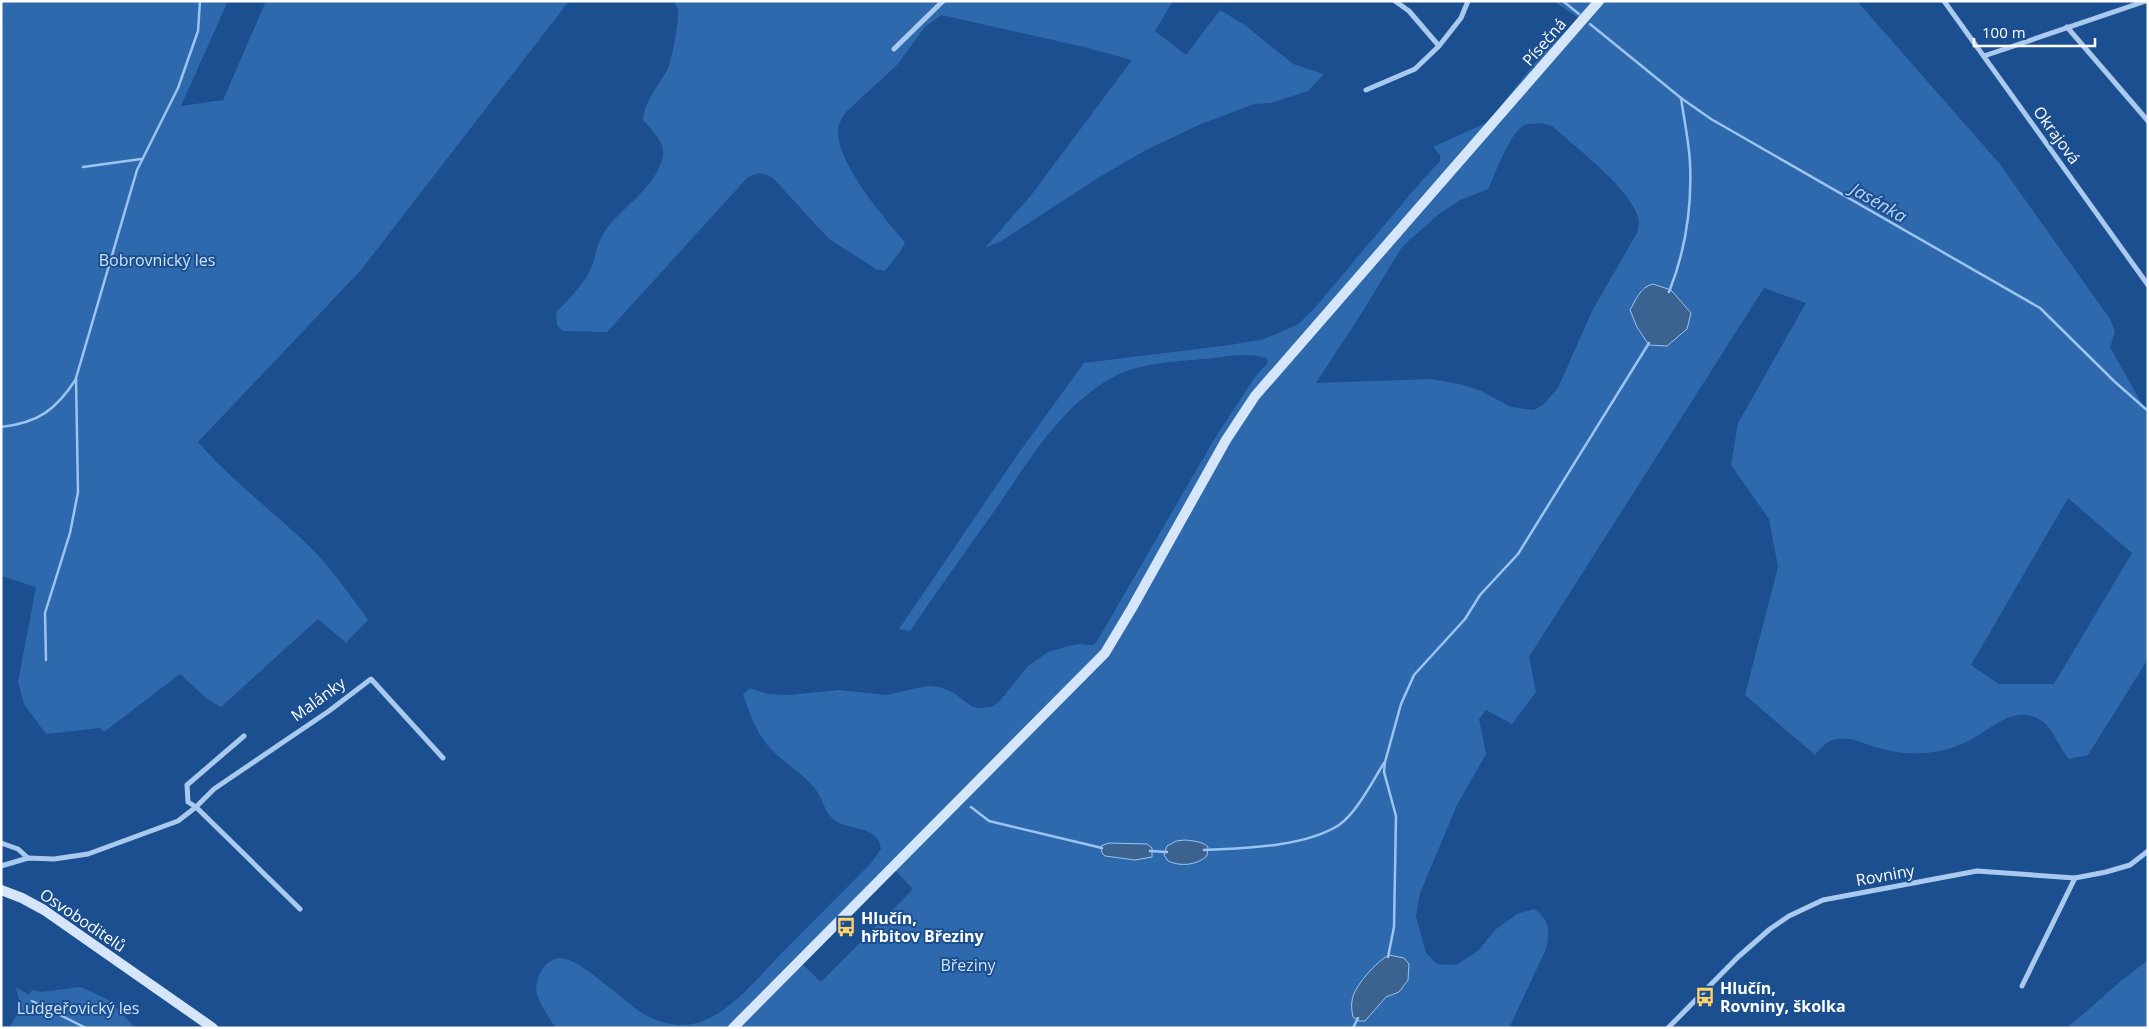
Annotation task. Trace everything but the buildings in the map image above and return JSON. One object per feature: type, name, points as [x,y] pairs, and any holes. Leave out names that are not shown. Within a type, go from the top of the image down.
[{"type":"street","points":[[894,49],[943,1]]},
{"type":"street","points":[[1395,1],[1408,11],[1439,46]]},
{"type":"street","points":[[1366,90],[1415,69],[1439,46],[1461,18],[1468,1]]},
{"type":"street","name":"Písečná","points":[[733,1028],[1105,653],[1226,440],[1255,396],[1600,1]]},
{"type":"street","name":"Okrajová","points":[[1944,1],[2148,285]]},
{"type":"street","points":[[1984,56],[2146,1]]},
{"type":"street","points":[[2067,27],[2148,121]]},
{"type":"street","name":"Malánky","points":[[1,866],[28,858],[54,859],[88,854],[178,821],[214,789],[371,679],[443,758]]},
{"type":"street","points":[[244,736],[187,785],[188,802],[196,806],[300,909]]},
{"type":"street","points":[[1,843],[18,849],[28,858]]},
{"type":"street","name":"Rovniny","points":[[1668,1028],[1738,957],[1770,930],[1789,916],[1823,900],[1977,871],[2075,878],[2130,865],[2148,851]]},
{"type":"street","points":[[2022,986],[2075,878]]},
{"type":"street","name":"Osvoboditelů","points":[[1,890],[22,898],[44,910],[213,1028]]},
{"type":"green space","name":"Bobrovnický les","points":[[1,1],[228,1],[181,106],[223,100],[266,1],[569,1],[361,270],[198,442],[225,470],[318,555],[341,582],[368,620],[346,643],[318,619],[221,707],[207,699],[180,674],[104,732],[100,728],[46,734],[24,704],[18,682],[36,587],[1,576]]},
{"type":"green space","points":[[674,1],[1173,1],[1155,31],[1186,55],[1220,10],[1245,25],[1293,64],[1324,74],[1308,91],[1271,103],[1254,104],[1201,124],[1146,150],[1098,178],[1001,241],[985,248],[1032,194],[1132,60],[1084,47],[941,15],[925,27],[897,65],[846,112],[838,127],[839,143],[853,173],[885,219],[905,242],[902,249],[885,271],[876,269],[829,239],[773,178],[757,174],[747,178],[607,332],[563,331],[557,325],[556,313],[590,271],[600,240],[607,228],[654,177],[663,156],[660,141],[643,120],[647,105],[668,68],[671,57],[678,16],[678,10]]},
{"type":"green space","name":"Březiny","points":[[1553,1],[1857,1],[1999,163],[2110,319],[2115,332],[2110,347],[2148,415],[2148,659],[2088,755],[2069,759],[2052,732],[2042,721],[2035,717],[2018,715],[2004,719],[1966,742],[1937,752],[1901,753],[1857,741],[1840,739],[1831,741],[1823,746],[1815,755],[1745,695],[1778,567],[1769,519],[1731,465],[1738,423],[1806,303],[1764,288],[1529,657],[1536,692],[1512,724],[1486,710],[1479,719],[1486,754],[1457,805],[1420,893],[1416,916],[1426,953],[1437,964],[1456,965],[1479,950],[1495,930],[1517,914],[1534,909],[1543,917],[1548,926],[1546,949],[1509,1028],[556,1028],[541,1003],[536,989],[538,977],[545,966],[555,959],[561,958],[579,965],[642,1013],[656,1020],[672,1024],[688,1025],[703,1021],[714,1016],[735,1001],[871,863],[881,849],[879,841],[869,832],[847,826],[830,816],[811,784],[773,751],[758,732],[743,694],[750,688],[768,694],[789,695],[839,690],[886,695],[927,686],[940,687],[954,693],[971,706],[979,708],[991,707],[999,702],[1028,666],[1048,652],[1079,644],[1092,645],[1096,643],[1215,438],[1255,377],[1268,362],[1266,358],[1251,355],[1234,356],[1145,366],[1123,372],[1094,389],[1060,420],[1032,456],[910,631],[899,629],[1018,454],[1084,363],[1264,339],[1297,325],[1314,309],[1440,161],[1440,155],[1433,147],[1488,122],[1538,59],[1579,18]],"holes":[[[1541,123],[1552,126],[1622,190],[1631,202],[1639,221],[1637,233],[1592,311],[1558,388],[1544,404],[1534,410],[1511,407],[1481,391],[1463,385],[1432,379],[1316,383],[1402,247],[1439,214],[1460,200],[1488,189],[1509,144],[1519,129],[1528,124]],[[1640,293],[1677,297],[1691,313],[1630,310]],[[2068,498],[2132,553],[2054,684],[1999,684],[1971,665]],[[1109,843],[1147,844],[1135,860],[1105,856]],[[893,868],[913,889],[821,982],[800,962]],[[1389,956],[1399,992],[1386,997],[1365,1021],[1363,979],[1379,962]]]},
{"type":"green space","points":[[2148,960],[2148,1028],[2067,1028],[2121,981]]},
{"type":"green space","name":"Ludgeřovický les","points":[[16,987],[29,995],[32,990],[41,992],[81,987],[109,1000],[135,1028],[9,1028],[21,1008]]},
{"type":"shaded area","points":[[1653,284],[1671,290],[1691,313],[1687,329],[1667,346],[1649,345],[1637,327],[1630,310],[1642,291]]},
{"type":"shaded area","points":[[1185,840],[1206,845],[1208,847],[1207,856],[1189,864],[1178,864],[1168,861],[1164,855],[1167,846],[1176,841]]},
{"type":"shaded area","points":[[1109,843],[1147,844],[1152,848],[1152,857],[1135,860],[1105,856],[1102,853],[1101,846]]},
{"type":"shaded area","points":[[1389,955],[1404,958],[1409,964],[1408,980],[1399,992],[1386,997],[1365,1021],[1359,1021],[1353,1017],[1353,995],[1366,975]]},
{"type":"waterway","points":[[46,660],[45,613],[70,533],[78,492],[76,378],[137,170],[178,88],[198,31],[200,1]]},
{"type":"waterway","name":"Jasénka","points":[[1563,1],[1579,14]]},
{"type":"waterway","name":"Jasénka","points":[[1590,24],[1681,98],[1711,119],[2040,308],[2115,382],[2148,411]]},
{"type":"waterway","points":[[1669,292],[1683,245],[1690,196],[1688,139],[1681,98]]},
{"type":"waterway","points":[[83,167],[141,159]]},
{"type":"waterway","points":[[1388,957],[1394,927],[1396,816],[1384,772],[1401,704],[1414,675],[1465,619],[1480,595],[1518,554],[1649,343]]},
{"type":"waterway","points":[[1,427],[26,422],[45,413],[61,399],[76,379]]},
{"type":"waterway","points":[[1204,850],[1274,845],[1309,838],[1325,832],[1339,825],[1352,812],[1384,763]]},
{"type":"waterway","points":[[971,807],[989,821],[1102,848]]},
{"type":"waterway","points":[[1150,851],[1167,852]]},
{"type":"waterway","points":[[32,1001],[86,1028]]},
{"type":"waterway","points":[[1353,1028],[1358,1018]]},
{"type":"place","name":"Hlučín, hřbitov Březiny","points":[[846,927]]},
{"type":"place","name":"Hlučín, Rovniny, školka","points":[[1705,997]]}]
